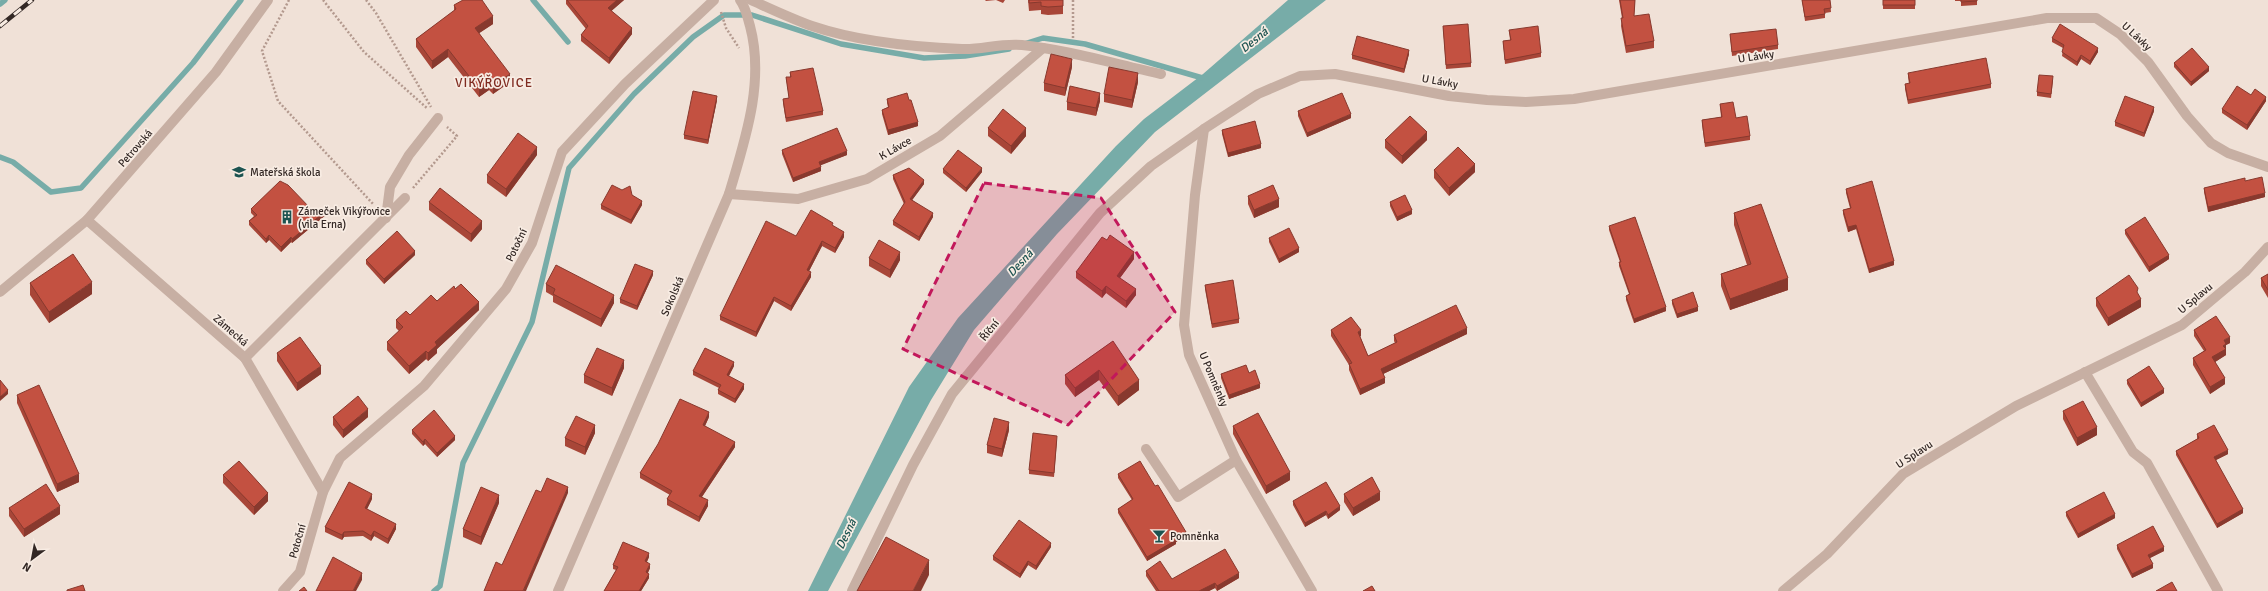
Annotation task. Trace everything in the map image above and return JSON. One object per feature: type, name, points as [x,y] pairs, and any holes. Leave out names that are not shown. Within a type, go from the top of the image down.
[{"type":"street","name":"Petrovská","points":[[0,292],[87,220],[216,72],[268,0]]},
{"type":"street","name":"Potoční","points":[[283,591],[300,572],[323,492],[340,458],[424,386],[506,289],[532,244],[562,152],[625,84],[714,0]]},
{"type":"street","points":[[745,2],[812,26],[897,43],[963,50],[997,44],[1040,47],[1161,74]]},
{"type":"street","name":"Sokolská","points":[[558,591],[729,194],[744,142],[754,90],[755,72],[752,34],[745,2]]},
{"type":"street","name":"U Lávky","points":[[1204,129],[1258,94],[1300,76],[1335,74],[1450,96],[1487,100],[1526,102],[1574,99],[2047,18],[2096,18],[2120,34],[2148,62],[2187,116],[2211,143],[2228,153],[2268,167]]},
{"type":"street","name":"K Lávce","points":[[729,194],[798,199],[867,179],[940,136],[1040,47]]},
{"type":"street","points":[[386,218],[390,187],[409,155],[438,118]]},
{"type":"street","name":"U Pomněnky","points":[[1204,129],[1195,194],[1184,325],[1189,355],[1236,460],[1312,591]]},
{"type":"street","name":"Říční","points":[[852,591],[913,466],[952,394],[1100,213],[1151,166],[1204,129]]},
{"type":"street","name":"Zámecká","points":[[87,220],[245,358],[405,198]]},
{"type":"street","name":"U Splavu","points":[[1783,591],[1827,554],[1903,474],[2016,406],[2182,325],[2245,272],[2268,247]]},
{"type":"street","points":[[245,358],[323,492]]},
{"type":"street","points":[[2085,372],[2133,452],[2147,463],[2218,591]]},
{"type":"street","points":[[1146,449],[1178,497],[1236,460]]},
{"type":"path","points":[[289,0],[262,51],[278,101],[386,218]]},
{"type":"path","points":[[323,0],[364,52],[457,136],[405,198]]},
{"type":"path","points":[[366,0],[376,13],[438,118]]},
{"type":"path","points":[[1073,0],[1073,32]]},
{"type":"path","points":[[721,9],[726,28]]},
{"type":"highlighted area","points":[[984,183],[1101,198],[1175,312],[1068,425],[903,349]]},
{"type":"water","name":"Desná","points":[[1288,0],[1326,0],[1155,132],[1057,234],[974,330],[931,400],[828,591],[808,591],[909,387],[958,318],[1116,146],[1144,119],[1203,74]]},
{"type":"building","points":[[463,0],[482,0],[493,16],[475,28],[510,74],[493,86],[489,82],[479,89],[448,49],[432,61],[416,39],[456,9],[454,5]]},
{"type":"building","points":[[567,0],[617,0],[608,8],[632,28],[609,58],[581,35],[588,26]]},
{"type":"building","points":[[1029,0],[1063,0],[1063,6],[1041,6],[1041,2],[1029,3]]},
{"type":"building","points":[[1620,0],[1635,0],[1634,16],[1649,14],[1654,41],[1626,46],[1621,18],[1623,18]]},
{"type":"building","points":[[1802,0],[1830,0],[1831,8],[1824,9],[1825,14],[1805,17]]},
{"type":"building","points":[[1883,0],[1915,0],[1915,5],[1883,5]]},
{"type":"building","points":[[1961,0],[1977,0],[1977,1],[1961,2]]},
{"type":"building","points":[[1468,24],[1471,63],[1446,65],[1443,26]]},
{"type":"building","points":[[2060,24],[2098,48],[2090,61],[2081,55],[2077,62],[2062,52],[2064,45],[2052,38]]},
{"type":"building","points":[[1538,26],[1541,53],[1505,60],[1503,41],[1511,40],[1509,30]]},
{"type":"building","points":[[1776,29],[1778,45],[1732,52],[1730,34]]},
{"type":"building","points":[[1357,36],[1409,50],[1404,69],[1352,55]]},
{"type":"building","points":[[2192,48],[2209,67],[2191,82],[2174,63]]},
{"type":"building","points":[[1051,54],[1072,59],[1065,88],[1044,83]]},
{"type":"building","points":[[1986,58],[1991,84],[1908,100],[1905,84],[1910,83],[1908,73]]},
{"type":"building","points":[[1109,67],[1138,73],[1132,100],[1104,94]]},
{"type":"building","points":[[813,68],[823,111],[786,118],[783,99],[789,98],[786,77],[791,77],[790,72]]},
{"type":"building","points":[[2039,75],[2053,76],[2051,94],[2037,92]]},
{"type":"building","points":[[1070,86],[1100,93],[1096,108],[1067,102]]},
{"type":"building","points":[[2237,86],[2251,95],[2255,89],[2266,97],[2247,125],[2222,109]]},
{"type":"building","points":[[693,91],[717,96],[708,140],[684,135]]},
{"type":"building","points":[[907,93],[909,100],[911,100],[918,122],[888,130],[882,110],[889,107],[887,99]]},
{"type":"building","points":[[1342,93],[1351,114],[1307,133],[1298,111]]},
{"type":"building","points":[[2125,96],[2154,107],[2144,133],[2115,122]]},
{"type":"building","points":[[1733,102],[1736,118],[1747,116],[1750,136],[1705,143],[1702,120],[1722,117],[1720,104]]},
{"type":"building","points":[[1003,109],[1026,128],[1011,146],[988,128]]},
{"type":"building","points":[[1410,116],[1427,132],[1402,156],[1385,140]]},
{"type":"building","points":[[1255,121],[1261,144],[1228,153],[1222,130]]},
{"type":"building","points":[[837,128],[847,151],[819,162],[821,167],[793,178],[782,150]]},
{"type":"building","points":[[518,133],[537,147],[506,189],[487,175]]},
{"type":"building","points":[[1458,147],[1475,164],[1449,188],[1434,170]]},
{"type":"building","points":[[958,150],[982,168],[966,188],[943,169]]},
{"type":"building","points":[[909,168],[924,180],[910,199],[933,213],[919,237],[893,221],[905,202],[893,175]]},
{"type":"building","points":[[2262,177],[2265,193],[2208,207],[2204,188],[2245,178],[2245,181]]},
{"type":"building","name":"Zámeček Vikýřovice (vila Erna)","points":[[280,181],[288,185],[311,209],[327,210],[292,239],[291,237],[281,247],[269,235],[266,239],[249,221],[257,215],[251,209]]},
{"type":"building","points":[[1872,181],[1894,261],[1869,269],[1856,225],[1848,227],[1843,210],[1851,208],[1846,189]]},
{"type":"building","points":[[612,185],[622,190],[630,186],[632,195],[642,201],[631,220],[601,205]]},
{"type":"building","points":[[1273,185],[1279,199],[1254,210],[1248,196]]},
{"type":"building","points":[[440,188],[482,221],[471,234],[429,202]]},
{"type":"building","points":[[1405,195],[1412,210],[1397,217],[1390,202]]},
{"type":"building","points":[[1761,204],[1788,278],[1730,299],[1721,274],[1751,264],[1734,213]]},
{"type":"building","points":[[811,210],[833,223],[832,225],[844,232],[835,248],[822,241],[807,270],[811,272],[791,306],[774,297],[756,332],[720,316],[766,221],[796,236]]},
{"type":"building","points":[[1635,217],[1666,307],[1634,319],[1626,296],[1630,294],[1609,226]]},
{"type":"building","points":[[2145,217],[2169,255],[2149,267],[2125,230]]},
{"type":"building","points":[[1289,228],[1299,248],[1279,259],[1269,238]]},
{"type":"building","points":[[397,231],[415,251],[384,279],[366,260]]},
{"type":"building","points":[[1110,235],[1134,252],[1117,276],[1136,289],[1126,301],[1106,286],[1102,291],[1076,272],[1102,237],[1107,240]]},
{"type":"building","points":[[879,240],[900,252],[890,270],[869,258]]},
{"type":"building","points":[[73,254],[92,282],[49,312],[30,283]]},
{"type":"building","points":[[635,264],[653,271],[637,306],[620,299]]},
{"type":"building","points":[[556,265],[614,295],[601,319],[553,294],[555,289],[546,284]]},
{"type":"building","points":[[2268,274],[2268,290],[2261,278]]},
{"type":"building","points":[[2129,275],[2138,288],[2137,292],[2141,299],[2108,318],[2096,298]]},
{"type":"building","points":[[1233,280],[1239,319],[1212,324],[1205,285]]},
{"type":"building","points":[[461,284],[479,302],[435,342],[437,345],[428,353],[426,351],[409,366],[387,342],[403,327],[396,320],[406,311],[410,315],[431,295],[437,301],[454,286],[455,289]]},
{"type":"building","points":[[1693,292],[1698,307],[1677,314],[1672,300]]},
{"type":"building","points":[[1456,305],[1467,328],[1381,369],[1385,378],[1360,389],[1349,364],[1352,363],[1331,330],[1351,317],[1361,330],[1358,332],[1368,356],[1397,342],[1394,335]]},
{"type":"building","points":[[2216,316],[2230,337],[2224,340],[2226,344],[2223,346],[2226,349],[2212,357],[2225,378],[2210,387],[2193,358],[2206,350],[2194,330]]},
{"type":"building","points":[[300,337],[321,366],[297,383],[277,353]]},
{"type":"building","points":[[1113,341],[1139,380],[1118,396],[1099,370],[1075,388],[1065,375]]},
{"type":"building","points":[[597,348],[624,360],[612,388],[584,375]]},
{"type":"building","points":[[705,348],[734,362],[727,375],[744,384],[735,399],[718,390],[721,385],[693,371]]},
{"type":"building","points":[[1246,365],[1249,373],[1255,370],[1260,384],[1229,395],[1221,374]]},
{"type":"building","points":[[2149,366],[2164,389],[2141,403],[2127,380]]},
{"type":"building","points":[[0,380],[8,390],[0,397]]},
{"type":"building","points":[[39,385],[79,474],[57,484],[17,395]]},
{"type":"building","points":[[358,396],[368,409],[343,430],[333,417]]},
{"type":"building","points":[[680,399],[709,412],[703,425],[735,442],[699,496],[708,500],[699,517],[667,499],[672,491],[640,473],[658,444]]},
{"type":"building","points":[[2083,401],[2097,427],[2077,438],[2063,411]]},
{"type":"building","points":[[434,410],[455,436],[437,453],[425,439],[423,442],[412,430]]},
{"type":"building","points":[[1258,413],[1290,472],[1266,486],[1233,426]]},
{"type":"building","points":[[576,416],[595,425],[585,447],[565,438]]},
{"type":"building","points":[[994,418],[1009,422],[1002,449],[987,445]]},
{"type":"building","points":[[2214,425],[2228,450],[2214,457],[2243,509],[2217,524],[2176,451],[2199,438],[2197,434]]},
{"type":"building","points":[[1033,433],[1057,436],[1054,473],[1029,470]]},
{"type":"building","points":[[239,461],[268,493],[254,507],[223,475]]},
{"type":"building","points":[[1140,461],[1155,486],[1158,485],[1186,532],[1174,538],[1176,540],[1147,557],[1118,509],[1133,499],[1118,474]]},
{"type":"building","points":[[1372,477],[1380,492],[1353,508],[1344,494]]},
{"type":"building","points":[[547,478],[568,487],[523,591],[484,591],[496,562],[502,565],[536,490],[541,492]]},
{"type":"building","points":[[349,482],[372,494],[365,508],[396,524],[388,539],[374,531],[371,536],[363,531],[344,532],[342,535],[325,527]]},
{"type":"building","points":[[1326,482],[1340,506],[1328,515],[1326,511],[1305,523],[1293,501]]},
{"type":"building","points":[[46,484],[60,506],[24,529],[9,508]]},
{"type":"building","points":[[481,487],[499,495],[481,537],[463,529]]},
{"type":"building","points":[[2104,492],[2115,514],[2078,534],[2066,512]]},
{"type":"building","points":[[1019,520],[1051,543],[1036,566],[1028,561],[1020,574],[993,556]]},
{"type":"building","points":[[2153,526],[2164,547],[2148,555],[2153,564],[2132,574],[2117,545]]},
{"type":"building","points":[[886,537],[929,560],[913,591],[857,591]]},
{"type":"building","points":[[623,542],[649,553],[645,561],[650,564],[646,572],[649,574],[639,591],[604,591],[618,567],[613,565]]},
{"type":"building","points":[[1225,549],[1239,573],[1217,586],[1215,583],[1199,591],[1159,591],[1146,571],[1160,561],[1172,579]]},
{"type":"building","points":[[333,557],[362,573],[353,591],[316,591]]},
{"type":"building","points":[[2172,582],[2177,591],[2156,591]]},
{"type":"building","points":[[83,585],[85,591],[67,591],[67,590]]},
{"type":"building","points":[[1372,586],[1375,591],[1363,591]]},
{"type":"building","points":[[304,587],[307,591],[299,591]]},
{"type":"waterway","points":[[0,4],[5,0]]},
{"type":"waterway","points":[[0,157],[13,162],[51,192],[81,188],[193,63],[241,0]]},
{"type":"waterway","points":[[533,0],[568,42]]},
{"type":"waterway","points":[[434,591],[440,586],[463,463],[532,322],[569,168],[634,94],[693,37],[724,15],[752,15],[841,44],[924,58],[965,56],[1009,49]]},
{"type":"waterway","points":[[1024,44],[1043,38],[1085,44],[1206,79]]},
{"type":"railway","points":[[0,26],[32,0]]},
{"type":"place","name":"Mateřská škola","points":[[239,172]]},
{"type":"place","name":"Zámeček Vikýřovice (vila Erna)","points":[[287,217]]},
{"type":"place","name":"Pomněnka","points":[[1159,536]]},
{"type":"district","name":"VIKÝŘOVICE","points":[[494,82]]}]
